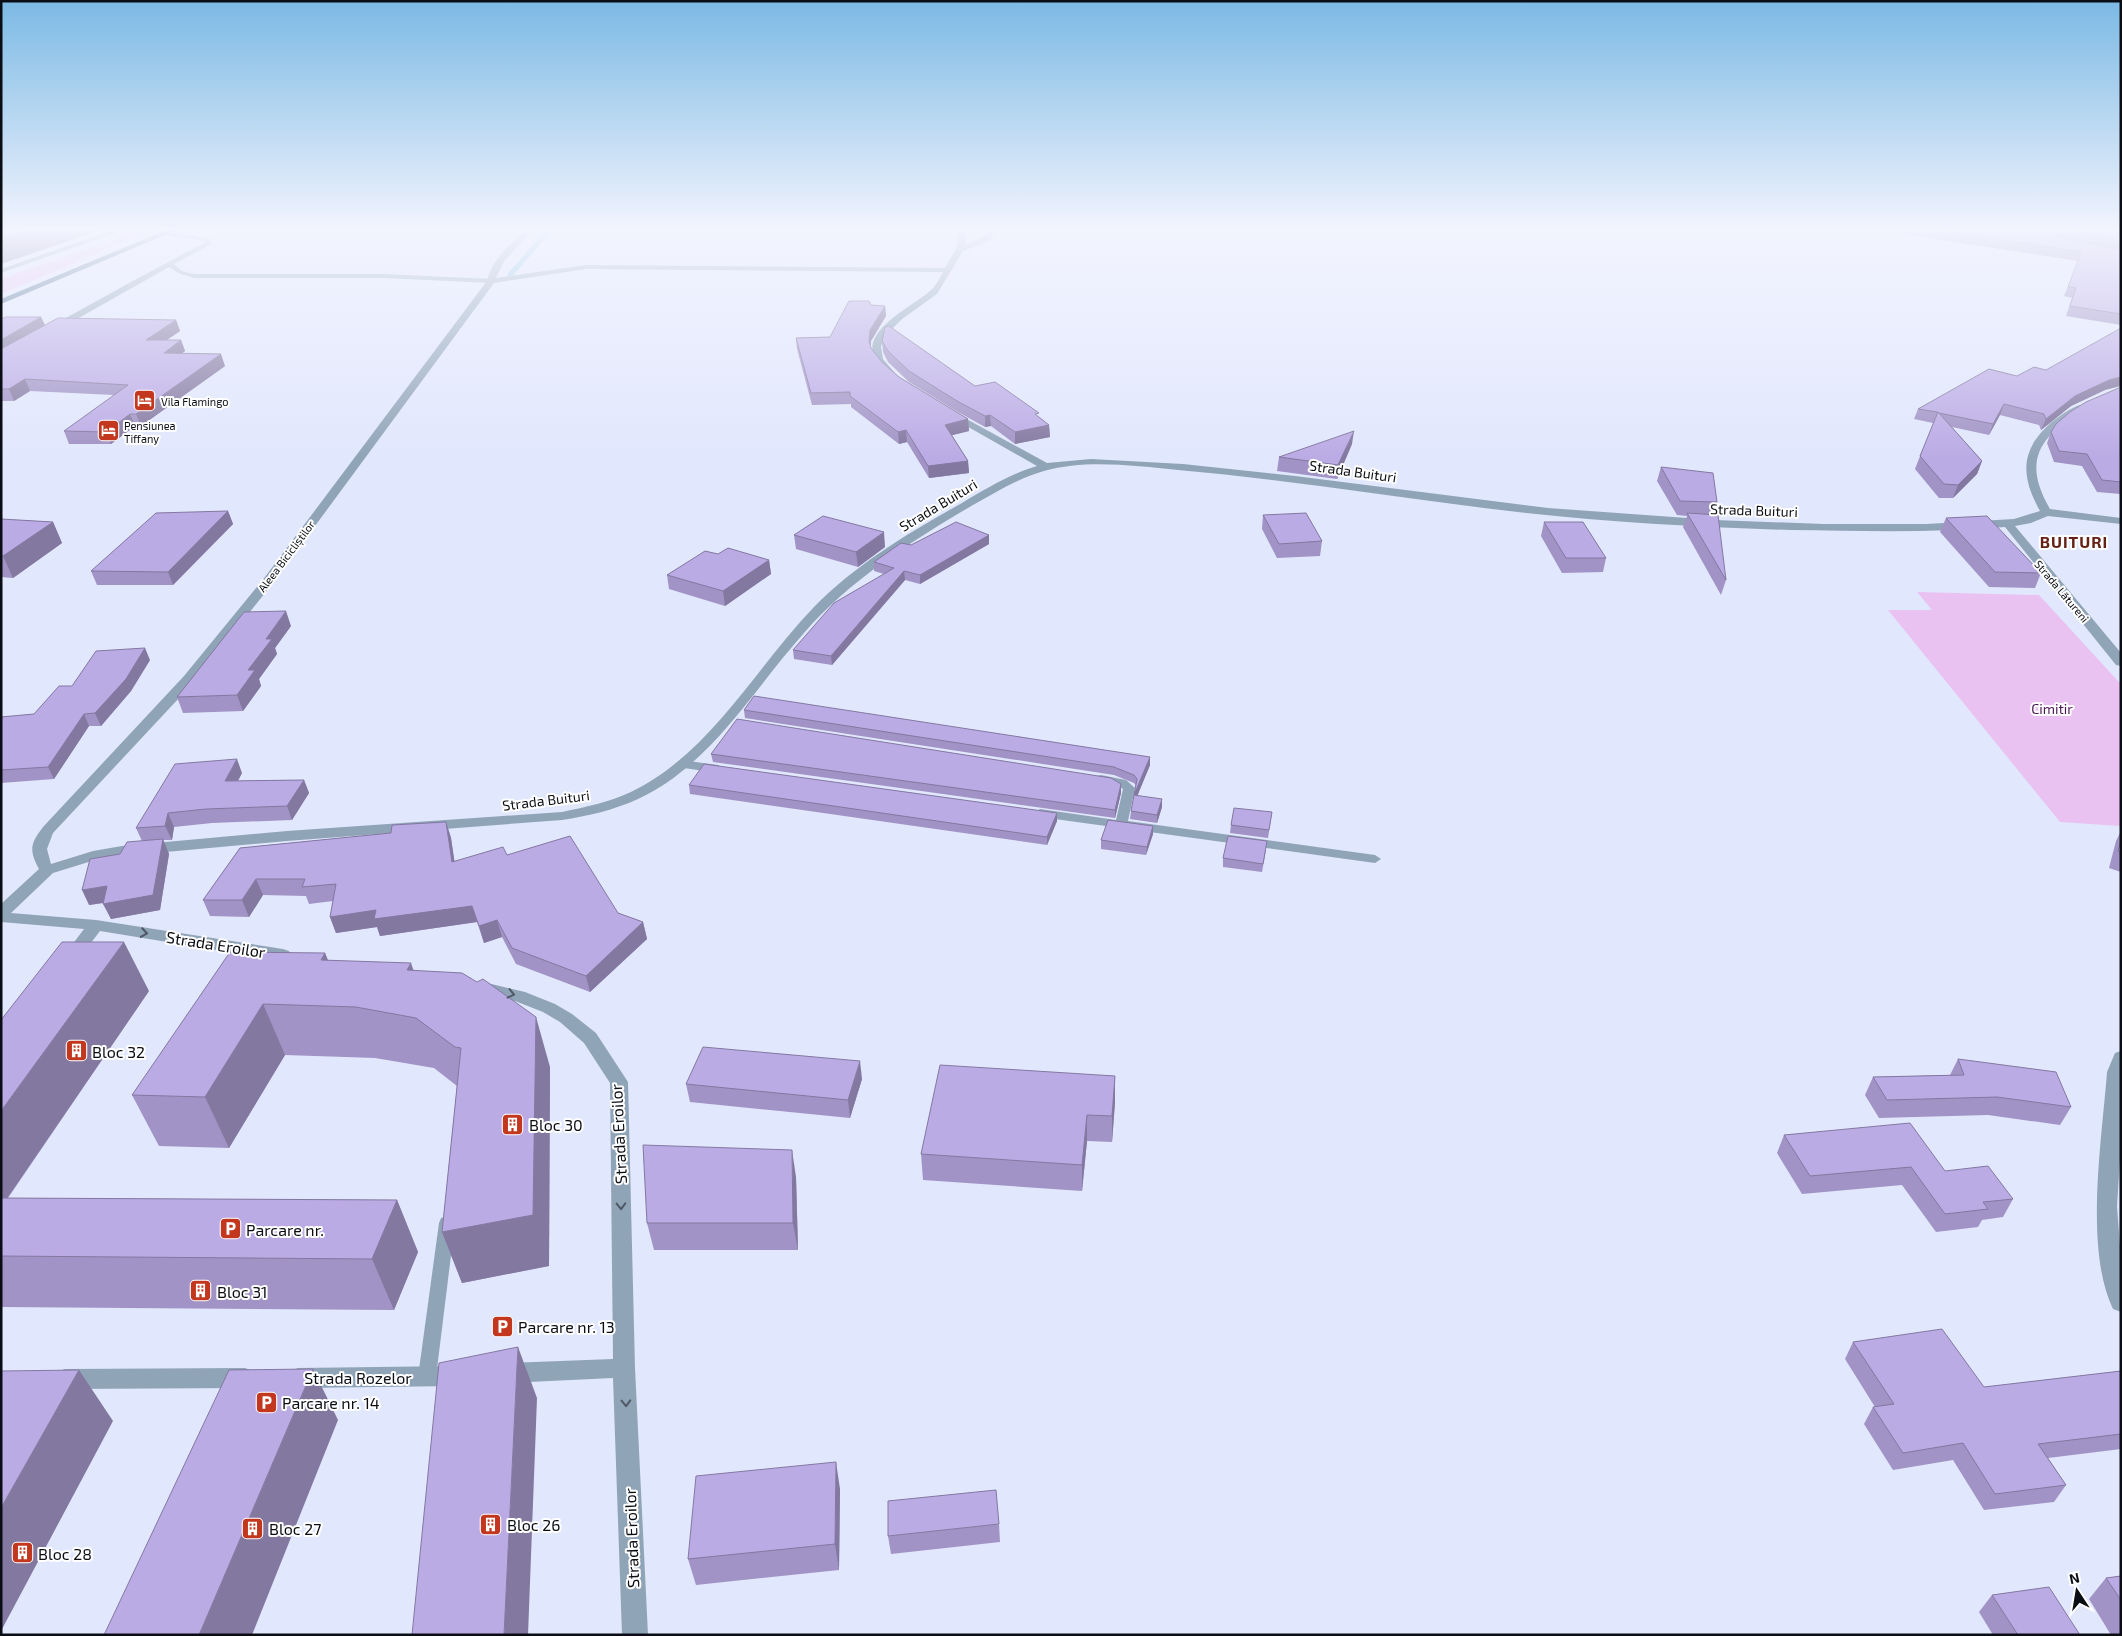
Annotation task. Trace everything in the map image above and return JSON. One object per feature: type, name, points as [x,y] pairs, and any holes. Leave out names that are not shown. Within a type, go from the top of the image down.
[{"type":"street","name":"Aleea Bicicliștilor","points":[[47,870],[38,854],[39,842],[48,830],[189,679],[269,580],[473,305]]},
{"type":"street","points":[[896,378],[887,370],[877,355],[877,340],[886,327],[916,305]]},
{"type":"street","points":[[2046,512],[2034,489],[2031,476],[2034,450],[2045,434],[2058,421],[2089,404]]},
{"type":"street","points":[[940,407],[1044,466]]},
{"type":"street","name":"Strada Buituri","points":[[1,915],[47,870],[93,856],[122,851],[381,828],[522,820],[581,813],[614,804],[639,793],[661,780],[730,721],[798,633],[842,588],[893,550],[949,514],[1027,472],[1044,466],[1080,462],[1202,468],[1353,485],[1511,508],[1676,522],[1808,527],[1912,528],[2007,523]]},
{"type":"street","points":[[2007,523],[2035,520],[2046,512],[2121,521]]},
{"type":"street","name":"Strada Lătureni","points":[[2007,523],[2121,662]]},
{"type":"street","name":"Strada Eroilor","points":[[1,915],[96,925],[302,958]]},
{"type":"street","points":[[62,969],[96,925]]},
{"type":"street","name":"Strada Eroilor","points":[[468,985],[519,996],[549,1008],[566,1018],[590,1038],[619,1082],[624,1368],[634,1635]]},
{"type":"street","points":[[2121,1058],[2116,1072],[2108,1206],[2111,1268],[2121,1303]]},
{"type":"street","name":"Strada Rozelor","points":[[41,1379],[428,1377],[624,1368]]},
{"type":"lane","points":[[52,330],[96,305]]},
{"type":"lane","points":[[681,764],[730,770]]},
{"type":"lane","points":[[1085,776],[1122,783],[1129,788],[1130,792],[1121,824]]},
{"type":"lane","points":[[1023,811],[1376,859]]},
{"type":"lane","points":[[428,1377],[450,1202]]},
{"type":"green space","name":"Cimitir","points":[[1917,592],[2039,595],[2118,681],[2121,685],[2121,826],[2060,822],[1888,610],[1932,610]]},
{"type":"building","points":[[847,305],[885,306],[870,330],[869,341],[871,348],[882,362],[899,377],[968,419],[945,425],[968,461],[928,466],[906,430],[898,432],[850,396],[850,392],[811,393],[796,338],[830,337]]},
{"type":"building","points":[[2121,305],[2121,314],[2070,306]]},
{"type":"building","points":[[6,317],[41,317],[1,340],[1,319]]},
{"type":"building","points":[[58,318],[176,320],[146,340],[181,340],[164,353],[221,354],[136,414],[130,414],[106,432],[64,431],[128,385],[25,379],[9,389],[1,389],[1,349]]},
{"type":"building","points":[[889,326],[975,386],[995,382],[1039,413],[1035,414],[1049,425],[1015,432],[990,415],[985,416],[957,401],[909,371],[888,351],[882,341],[885,327]]},
{"type":"building","points":[[2121,328],[2121,377],[2109,380],[2075,396],[2046,419],[2044,414],[2004,404],[1993,424],[1918,409],[1989,369],[2017,376],[2034,367],[2046,370]]},
{"type":"building","points":[[2121,387],[2121,482],[2102,480],[2087,454],[2059,451],[2051,432],[2056,424],[2070,412],[2086,402]]},
{"type":"building","points":[[1938,412],[1982,461],[1958,485],[1944,484],[1920,456]]},
{"type":"building","points":[[1354,431],[1338,465],[1279,457]]},
{"type":"building","points":[[1661,467],[1713,473],[1717,502],[1680,501]]},
{"type":"building","points":[[228,511],[168,572],[91,571],[156,513]]},
{"type":"building","points":[[1306,513],[1322,541],[1279,544],[1263,515]]},
{"type":"building","points":[[1687,513],[1718,515],[1726,580]]},
{"type":"building","points":[[823,516],[884,532],[856,552],[794,535]]},
{"type":"building","points":[[1987,516],[2041,573],[1995,572],[1946,518]]},
{"type":"building","points":[[1,519],[53,522],[1,556]]},
{"type":"building","points":[[956,522],[989,535],[920,575],[904,571],[831,656],[793,650],[834,603],[894,568],[874,562],[901,543],[911,545]]},
{"type":"building","points":[[1544,522],[1583,522],[1606,558],[1566,558]]},
{"type":"building","points":[[728,548],[769,560],[723,591],[667,575],[705,551],[718,554]]},
{"type":"building","points":[[286,611],[266,639],[272,639],[248,670],[255,670],[237,695],[177,697],[244,612]]},
{"type":"building","points":[[145,648],[126,679],[95,713],[84,714],[48,767],[1,770],[1,717],[34,714],[59,686],[72,686],[96,651]]},
{"type":"building","points":[[754,696],[1150,757],[1134,795],[1137,779],[1134,775],[1114,767],[744,710]]},
{"type":"building","points":[[737,719],[1111,778],[1121,784],[1115,810],[711,754]]},
{"type":"building","points":[[237,759],[225,781],[304,780],[287,806],[206,809],[168,813],[165,826],[136,828],[175,764]]},
{"type":"building","points":[[704,764],[1057,813],[1047,837],[689,785]]},
{"type":"building","points":[[1134,795],[1162,799],[1157,815],[1131,811]]},
{"type":"building","points":[[1234,808],[1272,812],[1269,830],[1231,825]]},
{"type":"building","points":[[1108,820],[1153,826],[1147,847],[1101,840]]},
{"type":"building","points":[[446,822],[452,862],[503,847],[507,855],[570,836],[618,913],[643,922],[586,976],[512,948],[497,920],[479,926],[472,906],[374,919],[376,910],[330,917],[336,884],[302,887],[305,879],[256,879],[242,900],[203,900],[240,848],[391,833],[392,825]]},
{"type":"building","points":[[1228,836],[1267,841],[1263,864],[1223,858]]},
{"type":"building","points":[[163,839],[153,895],[103,904],[107,886],[82,890],[90,859],[120,854],[127,842]]},
{"type":"building","points":[[2121,841],[2121,852],[2118,851]]},
{"type":"building","points":[[62,942],[124,942],[1,1111],[1,1020]]},
{"type":"building","points":[[230,952],[325,953],[321,960],[411,963],[407,970],[462,973],[477,982],[483,979],[536,1017],[533,1215],[442,1232],[461,1048],[455,1047],[416,1018],[356,1007],[263,1004],[205,1097],[132,1095]]},
{"type":"building","points":[[703,1047],[860,1061],[848,1100],[686,1084]]},
{"type":"building","points":[[1958,1059],[2056,1072],[2071,1107],[1997,1097],[1887,1100],[1873,1077],[1964,1075]]},
{"type":"building","points":[[940,1065],[1115,1076],[1112,1116],[1087,1115],[1082,1165],[921,1154]]},
{"type":"building","points":[[1910,1123],[1945,1171],[1988,1166],[2013,1199],[1983,1202],[1988,1209],[1945,1214],[1911,1167],[1810,1176],[1784,1135]]},
{"type":"building","points":[[643,1145],[792,1150],[793,1223],[647,1223]]},
{"type":"building","points":[[1,1198],[397,1200],[372,1259],[1,1256]]},
{"type":"building","points":[[1942,1329],[1984,1387],[2121,1371],[2121,1434],[2038,1444],[2066,1485],[1995,1494],[1963,1443],[1903,1453],[1873,1407],[1894,1404],[1853,1342]]},
{"type":"building","points":[[518,1347],[504,1635],[412,1635],[439,1363]]},
{"type":"building","points":[[313,1369],[199,1635],[104,1635],[229,1370]]},
{"type":"building","points":[[79,1370],[1,1508],[1,1371]]},
{"type":"building","points":[[836,1462],[835,1544],[688,1559],[696,1476]]},
{"type":"building","points":[[996,1490],[999,1524],[888,1536],[888,1501]]},
{"type":"building","points":[[2121,1576],[2121,1600],[2106,1578]]},
{"type":"building","points":[[2049,1587],[2080,1635],[2018,1635],[1992,1595]]},
{"type":"place","name":"Vila Flamingo","points":[[145,401]]},
{"type":"place","name":"Pensiunea Tiffany","points":[[108,431]]},
{"type":"place","name":"Bloc 32","points":[[76,1051]]},
{"type":"place","name":"Bloc 30","points":[[513,1124]]},
{"type":"place","name":"Parcare nr.","points":[[230,1229]]},
{"type":"place","name":"Bloc 31","points":[[201,1291]]},
{"type":"place","name":"Parcare nr. 13","points":[[502,1326]]},
{"type":"place","name":"Parcare nr. 14","points":[[266,1402]]},
{"type":"place","name":"Bloc 26","points":[[491,1524]]},
{"type":"place","name":"Bloc 27","points":[[253,1528]]},
{"type":"place","name":"Bloc 28","points":[[22,1553]]},
{"type":"district","name":"BUITURI","points":[[2074,541]]}]
